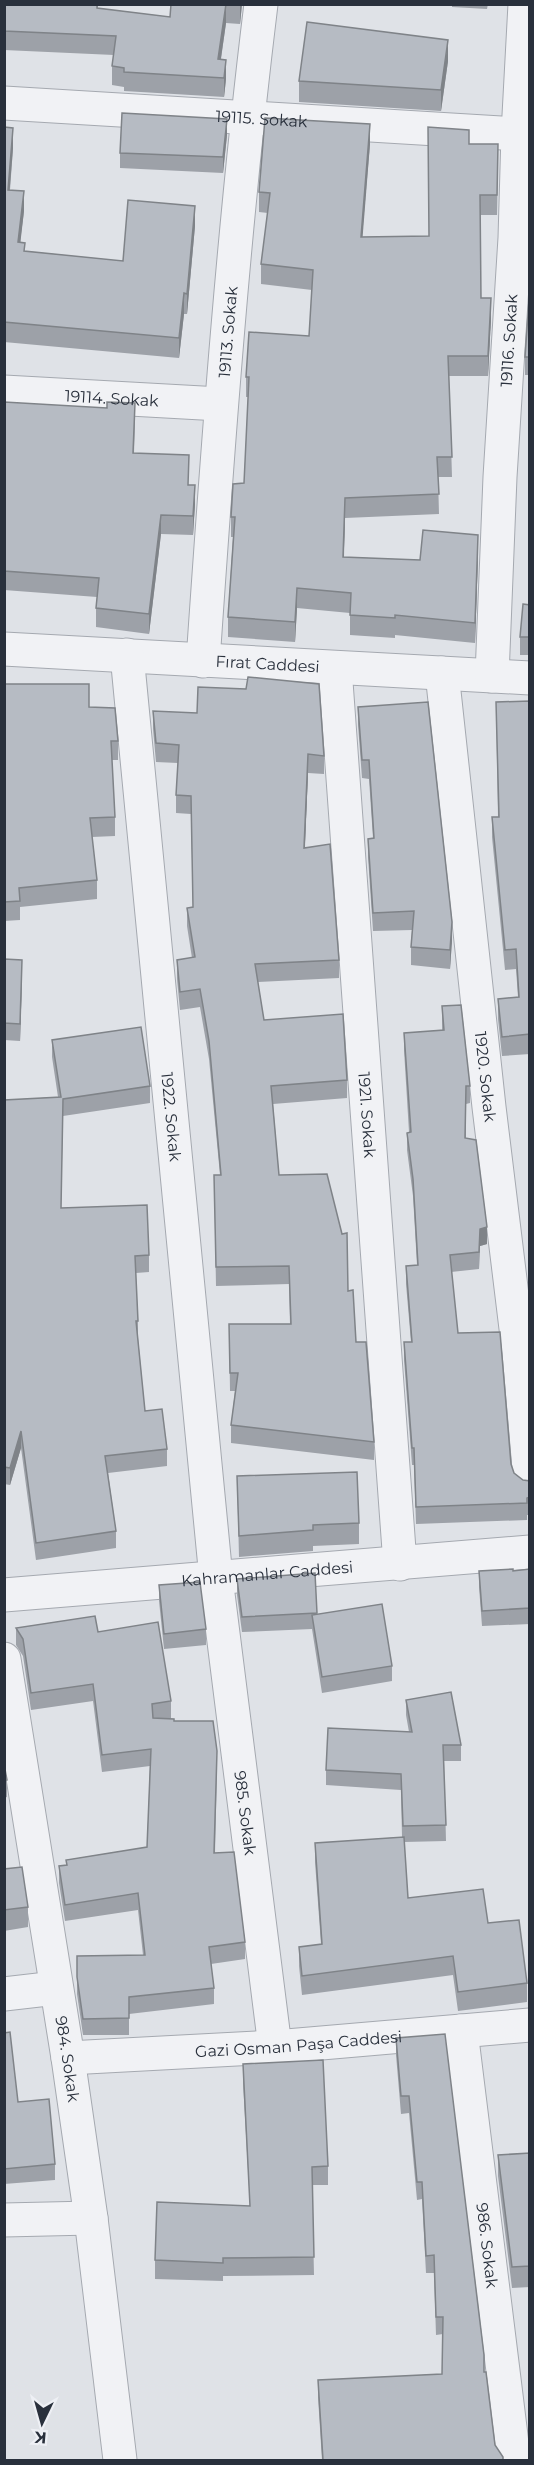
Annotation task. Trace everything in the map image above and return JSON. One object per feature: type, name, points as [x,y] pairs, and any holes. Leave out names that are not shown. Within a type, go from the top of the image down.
[{"type":"street","name":"19113. Sokak","points":[[203,661],[220,404],[247,116],[261,4]]},
{"type":"street","name":"19116. Sokak","points":[[492,676],[525,4]]},
{"type":"street","name":"19115. Sokak","points":[[4,103],[518,134]]},
{"type":"street","name":"19114. Sokak","points":[[4,392],[220,404]]},
{"type":"street","name":"Fırat Caddesi","points":[[4,649],[530,678]]},
{"type":"street","name":"1922. Sokak","points":[[128,655],[216,1578]]},
{"type":"street","name":"1921. Sokak","points":[[334,668],[400,1563]]},
{"type":"street","name":"1920. Sokak","points":[[442,673],[519,1353],[530,1480]]},
{"type":"street","name":"Kahramanlar Caddesi","points":[[4,1595],[530,1552]]},
{"type":"street","name":"985. Sokak","points":[[216,1578],[275,2047]]},
{"type":"street","name":"984. Sokak","points":[[4,1659],[68,2058],[91,2218],[120,2460]]},
{"type":"street","points":[[4,1994],[56,1988]]},
{"type":"street","name":"Gazi Osman Paşa Caddesi","points":[[68,2058],[275,2047],[530,2025]]},
{"type":"street","name":"986. Sokak","points":[[462,2031],[514,2460]]},
{"type":"street","points":[[4,2220],[91,2218]]},
{"type":"building","points":[[4,4],[97,4],[97,8],[170,17],[171,4],[226,4],[218,59],[226,60],[224,78],[124,72],[124,68],[112,66],[116,36],[4,31]]},
{"type":"building","points":[[307,22],[448,40],[441,90],[299,81]]},
{"type":"building","points":[[122,113],[227,119],[223,157],[120,153]]},
{"type":"building","points":[[265,118],[370,124],[361,237],[429,236],[428,127],[469,130],[469,144],[498,144],[497,195],[480,195],[481,298],[491,298],[488,356],[448,356],[452,457],[437,457],[439,494],[345,498],[343,557],[420,560],[423,530],[478,535],[475,623],[395,615],[395,618],[350,615],[351,593],[297,588],[295,622],[228,617],[235,517],[231,517],[233,484],[244,483],[249,332],[309,336],[313,270],[261,264],[270,193],[259,192]]},
{"type":"building","points":[[4,127],[13,128],[8,190],[24,191],[18,242],[25,243],[24,251],[123,261],[128,200],[195,206],[187,294],[184,293],[179,338],[4,322]]},
{"type":"building","points":[[529,300],[530,357],[525,357]]},
{"type":"building","points":[[4,402],[107,408],[107,402],[135,403],[133,453],[189,455],[188,485],[195,485],[193,516],[161,515],[149,614],[96,608],[99,578],[4,571]]},
{"type":"building","points":[[523,604],[530,605],[530,637],[520,637]]},
{"type":"building","points":[[248,677],[319,684],[324,756],[308,754],[304,848],[330,844],[339,960],[255,964],[264,1020],[343,1014],[347,1080],[271,1086],[279,1175],[327,1174],[342,1234],[347,1233],[348,1291],[353,1290],[356,1342],[366,1342],[374,1442],[231,1425],[238,1373],[230,1373],[229,1324],[291,1324],[289,1266],[216,1267],[214,1175],[221,1175],[209,1041],[200,989],[180,992],[177,960],[195,957],[187,908],[193,907],[191,796],[176,795],[179,745],[156,743],[153,711],[197,713],[198,687],[246,689]]},
{"type":"building","points":[[4,684],[89,684],[89,707],[115,708],[118,741],[111,741],[115,817],[90,818],[97,880],[19,888],[20,901],[4,902]]},
{"type":"building","points":[[530,701],[530,1034],[502,1037],[498,999],[519,997],[516,949],[505,950],[492,817],[499,817],[496,702]]},
{"type":"building","points":[[428,702],[452,922],[450,950],[411,947],[414,911],[373,913],[368,839],[374,838],[369,760],[362,760],[358,707]]},
{"type":"building","points":[[4,959],[22,960],[20,1024],[4,1023]]},
{"type":"building","points":[[461,1005],[470,1086],[466,1086],[465,1138],[476,1140],[487,1227],[480,1229],[479,1252],[450,1255],[458,1333],[500,1332],[511,1464],[514,1473],[523,1480],[530,1481],[530,1497],[527,1498],[527,1503],[416,1507],[414,1448],[412,1448],[404,1342],[412,1342],[406,1266],[418,1265],[413,1179],[407,1133],[411,1132],[404,1033],[444,1030],[442,1006]]},
{"type":"building","points":[[141,1027],[150,1086],[63,1099],[61,1208],[147,1205],[149,1255],[135,1256],[138,1321],[136,1321],[145,1411],[162,1409],[167,1449],[105,1456],[116,1531],[36,1543],[21,1431],[10,1468],[4,1467],[4,1100],[61,1097],[52,1040]]},
{"type":"building","points":[[357,1472],[359,1523],[313,1525],[313,1530],[239,1536],[237,1476]]},
{"type":"building","points":[[513,1569],[513,1571],[530,1569],[530,1608],[482,1611],[479,1571]]},
{"type":"building","points":[[315,1573],[317,1613],[242,1617],[237,1579]]},
{"type":"building","points":[[200,1582],[206,1629],[164,1634],[159,1585]]},
{"type":"building","points":[[382,1604],[392,1666],[322,1677],[312,1615]]},
{"type":"building","points":[[95,1616],[98,1632],[158,1622],[171,1701],[152,1704],[153,1718],[174,1719],[174,1721],[213,1721],[217,1751],[214,1853],[234,1852],[245,1942],[209,1947],[214,1988],[129,1997],[129,2018],[83,2019],[77,1977],[77,1956],[145,1955],[138,1893],[65,1905],[59,1866],[67,1865],[66,1860],[147,1847],[151,1749],[102,1755],[93,1684],[31,1693],[23,1639],[16,1628]]},
{"type":"building","points":[[451,1692],[461,1745],[443,1745],[446,1825],[403,1826],[401,1774],[326,1770],[328,1728],[412,1732],[406,1700]]},
{"type":"building","points":[[4,1764],[7,1780],[4,1781]]},
{"type":"building","points":[[404,1837],[408,1898],[483,1889],[488,1923],[519,1920],[527,1983],[458,1992],[453,1956],[302,1976],[299,1947],[322,1944],[315,1843]]},
{"type":"building","points":[[22,1867],[28,1907],[4,1910],[4,1869]]},
{"type":"building","points":[[10,2032],[18,2102],[49,2099],[55,2164],[4,2169],[4,2033]]},
{"type":"building","points":[[445,2034],[484,2355],[484,2372],[486,2372],[495,2445],[503,2460],[323,2460],[318,2380],[442,2374],[443,2317],[436,2317],[434,2255],[426,2256],[422,2182],[417,2182],[409,2096],[401,2096],[396,2038]]},
{"type":"building","points":[[323,2060],[328,2166],[312,2167],[314,2257],[223,2258],[223,2263],[155,2260],[157,2202],[250,2206],[243,2064]]},
{"type":"building","points":[[530,2153],[530,2266],[512,2267],[498,2155]]}]
